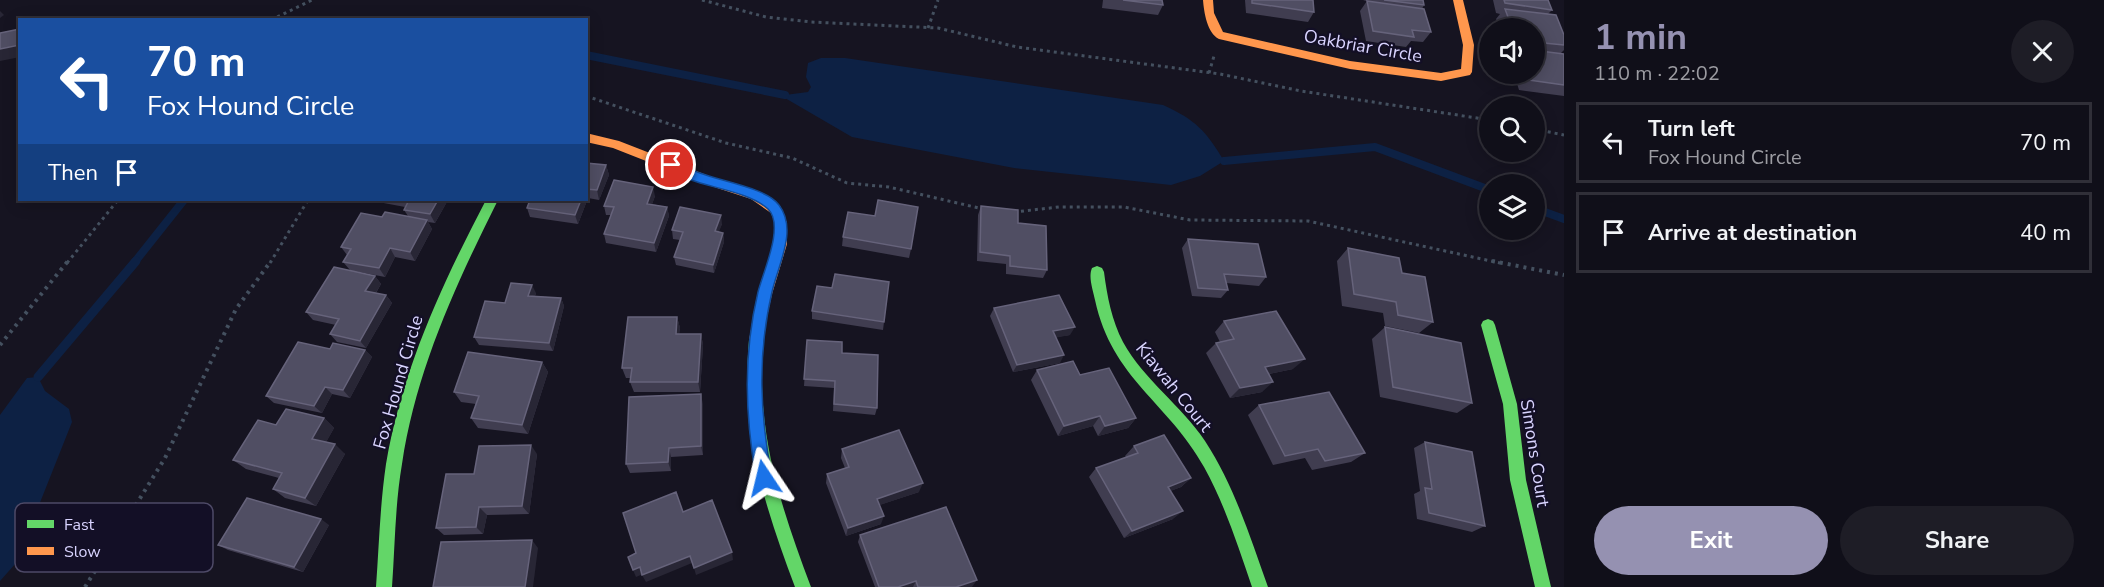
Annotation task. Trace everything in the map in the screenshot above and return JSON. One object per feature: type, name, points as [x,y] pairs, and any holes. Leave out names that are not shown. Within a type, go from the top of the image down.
[{"type":"street","name":"Oakbriar Circle","points":[[1208,0],[1209,13],[1219,35],[1350,65],[1441,77],[1466,72],[1471,60],[1458,0]]},
{"type":"street","points":[[588,137],[628,147],[695,176],[763,198],[774,206],[779,215],[780,242],[765,293],[753,363],[753,396],[756,433],[764,478],[774,515],[803,587]]},
{"type":"street","name":"Fox Hound Circle","points":[[384,587],[394,464],[413,384],[434,319],[492,201]]},
{"type":"street","name":"Kiawah Court","points":[[1097,272],[1100,299],[1107,322],[1125,357],[1186,426],[1204,454],[1225,492],[1260,587]]},
{"type":"street","name":"Simons Court","points":[[1488,325],[1510,404],[1518,480],[1544,587]]},
{"type":"path","points":[[274,18],[312,0]]},
{"type":"path","points":[[702,0],[766,16],[811,22],[938,28],[1017,47],[1220,74],[1301,91],[1479,118]]},
{"type":"path","points":[[928,28],[938,0]]},
{"type":"path","points":[[588,97],[726,143],[792,158],[847,183],[889,187],[985,209]]},
{"type":"path","points":[[1545,131],[1564,135]]},
{"type":"path","points":[[0,345],[117,201]]},
{"type":"path","points":[[137,503],[165,458],[236,309],[264,272],[307,201]]},
{"type":"path","points":[[1005,212],[1059,207],[1124,207],[1190,220],[1308,221],[1443,252],[1564,275]]},
{"type":"path","points":[[85,587],[94,572]]},
{"type":"water","points":[[821,58],[845,58],[1163,105],[1199,127],[1224,161],[1200,176],[1171,185],[1014,168],[852,137],[785,98],[785,95],[808,92],[811,87],[806,77],[808,63]]},
{"type":"water","points":[[38,377],[45,391],[69,409],[72,422],[40,503],[15,503],[15,564],[0,581],[0,415],[27,378]]},
{"type":"building","points":[[1123,0],[1162,0],[1163,5]]},
{"type":"building","points":[[1252,0],[1313,0],[1314,12],[1252,3]]},
{"type":"building","points":[[1384,0],[1423,0],[1424,5]]},
{"type":"building","points":[[1504,0],[1548,0],[1552,10],[1505,3]]},
{"type":"building","points":[[1367,1],[1424,9],[1431,32],[1412,30],[1414,37],[1373,31]]},
{"type":"building","points":[[1505,9],[1556,15],[1564,35],[1564,45],[1545,43],[1545,18],[1508,18]]},
{"type":"building","points":[[18,29],[18,45],[0,49],[0,33]]},
{"type":"building","points":[[1545,52],[1564,54],[1564,85],[1545,82]]},
{"type":"building","points":[[588,163],[606,165],[597,190],[588,189]]},
{"type":"building","points":[[614,180],[653,187],[647,204],[667,207],[654,243],[604,234],[614,207],[604,206]]},
{"type":"building","points":[[878,200],[918,207],[911,249],[843,237],[848,212],[875,216]]},
{"type":"building","points":[[408,201],[437,201],[430,214],[404,210]]},
{"type":"building","points":[[530,201],[581,201],[575,215],[527,208]]},
{"type":"building","points":[[981,206],[1018,210],[1018,223],[1046,226],[1047,270],[1010,266],[1010,256],[980,252]]},
{"type":"building","points":[[680,207],[721,215],[715,231],[723,233],[713,265],[674,257],[683,232],[672,230]]},
{"type":"building","points":[[385,212],[427,220],[410,252],[390,248],[379,268],[343,262],[351,249],[341,247],[361,213],[382,217]]},
{"type":"building","points":[[1188,239],[1258,244],[1266,277],[1224,274],[1228,290],[1198,288]]},
{"type":"building","points":[[1348,248],[1399,258],[1402,273],[1425,277],[1433,322],[1398,315],[1396,302],[1354,294]]},
{"type":"building","points":[[334,267],[375,276],[365,291],[386,295],[360,341],[330,334],[339,319],[306,312]]},
{"type":"building","points":[[835,274],[889,282],[884,322],[812,311],[817,286],[832,288]]},
{"type":"building","points":[[511,283],[532,285],[528,296],[561,298],[549,343],[474,337],[485,301],[505,303]]},
{"type":"building","points":[[1059,295],[1075,327],[1053,331],[1064,355],[1017,365],[994,308]]},
{"type":"building","points":[[1276,311],[1305,359],[1265,367],[1273,382],[1240,388],[1216,343],[1234,339],[1224,321]]},
{"type":"building","points":[[628,317],[677,317],[676,334],[701,334],[698,382],[630,382],[632,368],[622,368]]},
{"type":"building","points":[[1385,327],[1461,343],[1472,403],[1393,387]]},
{"type":"building","points":[[807,340],[842,342],[842,353],[878,355],[877,408],[834,404],[835,381],[804,379]]},
{"type":"building","points":[[298,342],[330,349],[333,343],[365,350],[343,390],[325,387],[314,406],[266,396]]},
{"type":"building","points":[[468,352],[542,362],[522,425],[471,418],[479,396],[454,392]]},
{"type":"building","points":[[1073,361],[1080,375],[1109,368],[1136,418],[1105,426],[1100,416],[1064,426],[1037,370]]},
{"type":"building","points":[[1329,392],[1365,453],[1325,461],[1318,449],[1285,456],[1259,405]]},
{"type":"building","points":[[701,394],[701,446],[669,448],[668,462],[626,464],[629,397]]},
{"type":"building","points":[[286,409],[324,418],[312,439],[335,444],[305,498],[273,489],[282,473],[233,460],[258,420],[276,425]]},
{"type":"building","points":[[899,430],[923,483],[877,499],[884,516],[848,528],[827,474],[849,467],[842,449]]},
{"type":"building","points":[[1164,435],[1191,478],[1168,487],[1183,511],[1132,531],[1096,468],[1138,453],[1134,446]]},
{"type":"building","points":[[1425,442],[1472,452],[1485,526],[1429,513],[1425,488],[1432,489]]},
{"type":"building","points":[[531,445],[522,506],[479,507],[476,527],[436,528],[446,474],[474,474],[479,446]]},
{"type":"building","points":[[676,492],[683,512],[712,500],[732,552],[694,568],[690,556],[642,575],[640,567],[633,570],[628,557],[636,553],[623,513]]},
{"type":"building","points":[[247,498],[321,519],[294,567],[218,545]]},
{"type":"building","points":[[946,507],[977,580],[956,587],[918,587],[916,581],[898,587],[879,587],[860,535]]},
{"type":"building","points":[[532,540],[525,587],[433,587],[441,542]]},
{"type":"waterway","points":[[588,55],[785,95]]},
{"type":"waterway","points":[[1224,161],[1375,147],[1479,186]]},
{"type":"waterway","points":[[134,263],[183,201]]},
{"type":"waterway","points":[[1545,212],[1564,219]]},
{"type":"waterway","points":[[38,377],[136,261]]},
{"type":"traffic: fast","points":[[384,587],[392,479],[409,395],[432,328],[460,263],[491,201]]},
{"type":"traffic: fast","points":[[1097,272],[1106,317],[1119,348],[1133,370],[1191,433],[1209,461],[1234,514],[1260,587]]},
{"type":"traffic: fast","points":[[1488,325],[1510,404],[1518,480],[1543,587]]},
{"type":"traffic: fast","points":[[756,340],[753,372],[757,435],[771,496],[803,587]]},
{"type":"traffic: slow","points":[[1208,0],[1209,13],[1219,35],[1350,65],[1441,77],[1466,72],[1468,63],[1468,36],[1458,0]]},
{"type":"traffic: slow","points":[[588,137],[615,144],[706,180],[755,195],[776,210],[781,223],[780,244],[765,294],[756,340]]},
{"type":"route","points":[[671,165],[719,185],[763,198],[774,206],[779,215],[780,242],[765,293],[753,363],[756,433],[764,478]]}]
